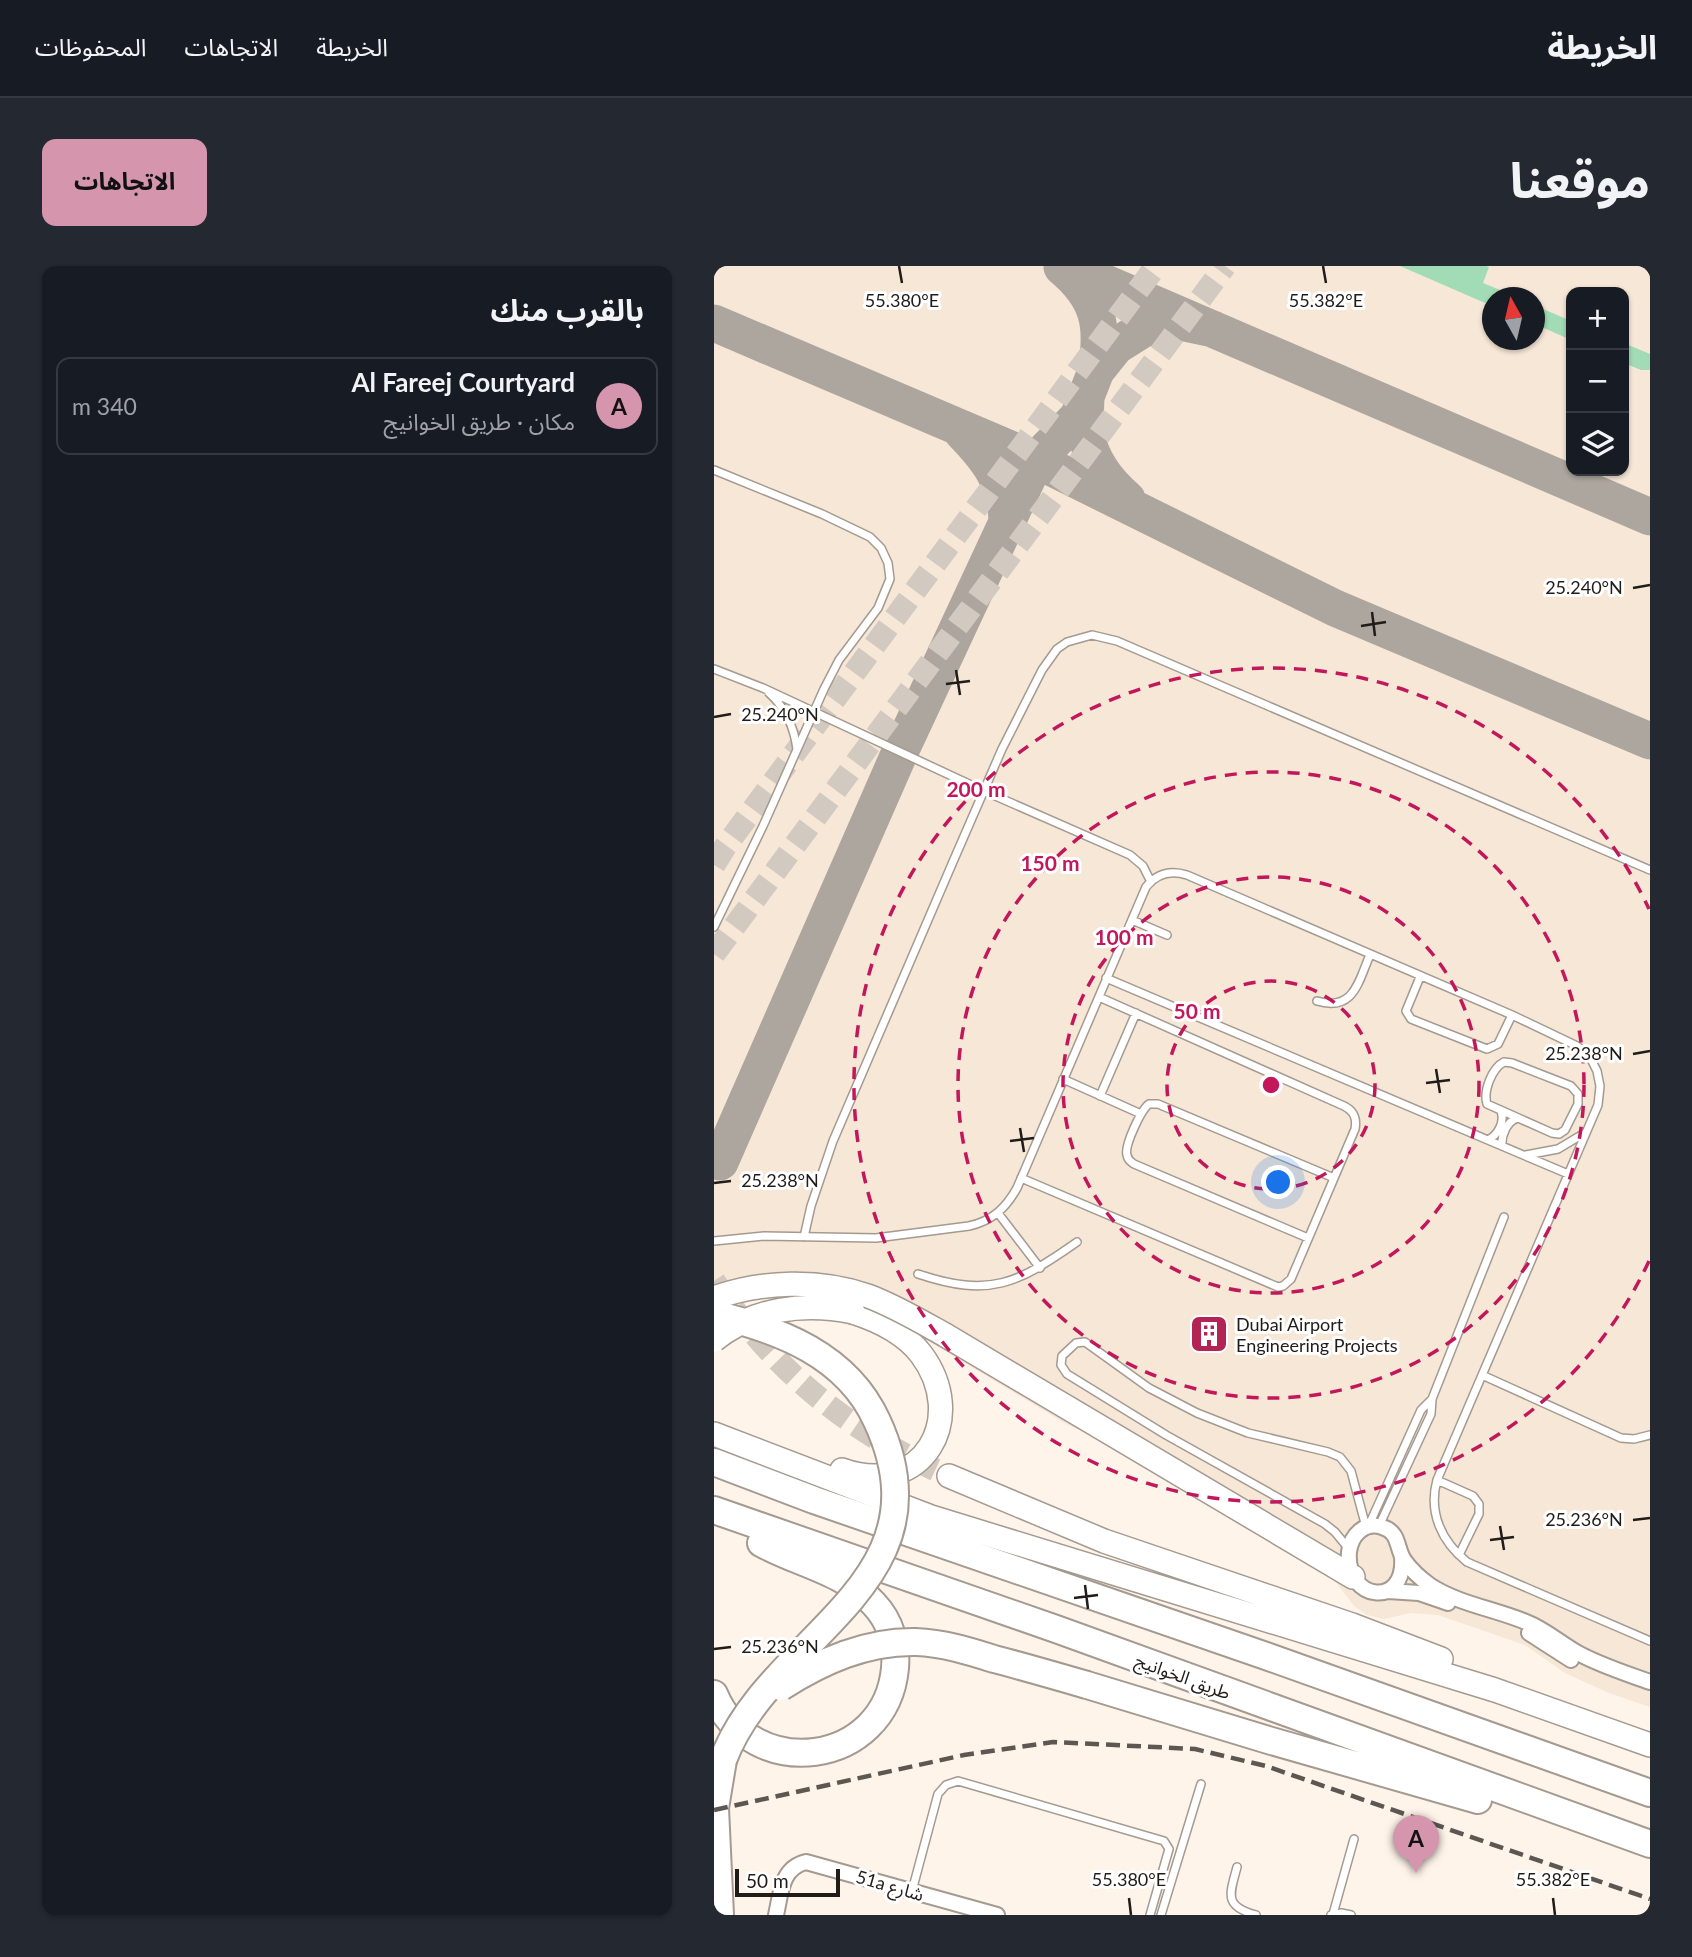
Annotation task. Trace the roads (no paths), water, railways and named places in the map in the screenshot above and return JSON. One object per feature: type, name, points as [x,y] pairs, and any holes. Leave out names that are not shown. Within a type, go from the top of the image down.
[{"type":"highway","points":[[714,1314],[759,1326],[790,1338],[820,1354],[846,1376],[875,1416],[887,1447],[894,1480],[891,1530],[870,1575],[851,1601],[758,1700],[737,1728],[723,1760],[715,1808],[720,1915]]},
{"type":"highway","points":[[714,1462],[814,1500],[1650,1793]]},
{"type":"highway","points":[[714,1694],[720,1709],[734,1727],[752,1740],[774,1749],[796,1753],[819,1752],[840,1746],[860,1734],[876,1719],[894,1680],[895,1659],[893,1638],[886,1619],[858,1589],[841,1578],[770,1548],[717,1512]]},
{"type":"highway","name":"طريق الخوانيج","points":[[717,1512],[1056,1629],[1650,1844]]},
{"type":"highway","points":[[758,1700],[814,1667],[864,1648],[916,1642],[942,1644],[1501,1806],[1535,1804]]},
{"type":"main road","points":[[714,1298],[774,1285],[832,1287],[884,1303],[945,1335],[1353,1577]]},
{"type":"main road","points":[[714,1340],[745,1321],[785,1308],[819,1307],[853,1312],[870,1318],[900,1335],[920,1353],[929,1367],[937,1383],[941,1414],[932,1443],[911,1467],[898,1474],[882,1476],[852,1474],[807,1458],[786,1460]]},
{"type":"main road","points":[[714,1434],[931,1517],[1495,1690],[1650,1745]]},
{"type":"main road","points":[[949,1476],[1104,1541],[1406,1644],[1457,1667],[1495,1690]]},
{"type":"street","points":[[1371,1526],[1386,1528],[1396,1537],[1402,1557],[1402,1575],[1388,1591],[1367,1591],[1353,1577],[1349,1550],[1354,1537],[1371,1526]]},
{"type":"street","points":[[1402,1557],[1421,1578],[1442,1592],[1524,1621],[1589,1658],[1650,1682]]},
{"type":"street","points":[[1388,1591],[1419,1593],[1517,1628],[1582,1665],[1650,1691]]},
{"type":"street","name":"51a شارع","points":[[776,1915],[784,1881],[791,1868],[806,1862],[998,1915]]},
{"type":"lane","points":[[714,470],[870,537],[881,548],[888,563],[890,579],[882,601],[839,660],[813,711],[763,827],[714,927]]},
{"type":"lane","points":[[804,1237],[811,1206],[834,1142],[984,791],[1014,725],[1049,659],[1068,642],[1092,635],[1105,637],[1650,870]]},
{"type":"lane","points":[[714,669],[763,688],[984,791],[1130,855],[1143,866],[1150,882]]},
{"type":"lane","points":[[763,688],[783,709],[793,728],[797,749]]},
{"type":"lane","points":[[714,1241],[746,1236],[876,1238],[969,1226],[989,1220],[1012,1198],[1150,882],[1172,872],[1187,875],[1512,1015],[1577,1046],[1594,1064],[1599,1079],[1600,1096],[1437,1480],[1434,1499],[1437,1520],[1445,1539],[1467,1562],[1650,1642]]},
{"type":"lane","points":[[1132,920],[1167,935]]},
{"type":"lane","points":[[1317,1001],[1329,1004],[1346,1000],[1353,992],[1370,955]]},
{"type":"lane","points":[[1420,976],[1406,1011],[1411,1020],[1487,1049],[1498,1044],[1512,1015]]},
{"type":"lane","points":[[1107,978],[1568,1174]]},
{"type":"lane","points":[[1021,1178],[1278,1287],[1288,1283],[1334,1178],[1355,1129],[1356,1118],[1349,1109],[1099,997]]},
{"type":"lane","points":[[1100,1096],[1136,1013]]},
{"type":"lane","points":[[1504,1062],[1571,1086],[1578,1094],[1578,1101],[1567,1127],[1559,1134],[1517,1118],[1490,1106],[1485,1097],[1495,1070],[1504,1062]]},
{"type":"lane","points":[[1063,1079],[1140,1114]]},
{"type":"lane","points":[[1308,1238],[1130,1162],[1127,1149],[1140,1114],[1149,1104],[1158,1104],[1334,1178]]},
{"type":"lane","points":[[1488,1140],[1495,1135],[1502,1122],[1500,1111]]},
{"type":"lane","points":[[1502,1146],[1502,1137],[1508,1126],[1517,1118]]},
{"type":"lane","points":[[1525,1156],[1558,1149],[1586,1131]]},
{"type":"lane","points":[[998,1213],[1041,1268]]},
{"type":"lane","points":[[1371,1526],[1429,1421],[1432,1399],[1504,1217]]},
{"type":"lane","points":[[918,1274],[967,1286],[992,1285],[1018,1279],[1041,1268],[1077,1242]]},
{"type":"lane","points":[[1349,1550],[1325,1524],[1166,1435],[1068,1374],[1061,1365],[1062,1356],[1076,1343],[1085,1342],[1149,1388],[1210,1419],[1274,1441],[1334,1454],[1345,1462],[1351,1471],[1371,1526]]},
{"type":"lane","points":[[1482,1375],[1621,1438],[1634,1439],[1650,1435]]},
{"type":"lane","points":[[1371,1526],[1421,1410],[1432,1399]]},
{"type":"lane","points":[[1437,1480],[1473,1496],[1479,1504],[1479,1514],[1459,1555]]},
{"type":"lane","points":[[912,1891],[938,1794],[946,1784],[958,1781],[1164,1840],[1169,1849],[1150,1915]]},
{"type":"lane","points":[[1161,1915],[1201,1784]]},
{"type":"lane","points":[[1351,1915],[1332,1915],[1354,1839]]},
{"type":"lane","points":[[1237,1867],[1231,1891],[1232,1901],[1239,1910],[1255,1915]]},
{"type":"tunnel","points":[[714,865],[1156,266]]},
{"type":"tunnel","points":[[714,954],[1225,266]]},
{"type":"tunnel","points":[[714,1281],[762,1344],[817,1396],[879,1440],[949,1476]]},
{"type":"railway","points":[[714,1810],[964,1755],[1053,1742],[1195,1749],[1266,1766],[1650,1899]]},
{"type":"place","name":"Dubai Airport Engineering Projects","points":[[1209,1334]]},
{"type":"place","name":"Al Fareej Courtyard","points":[[1416,1873]]}]
